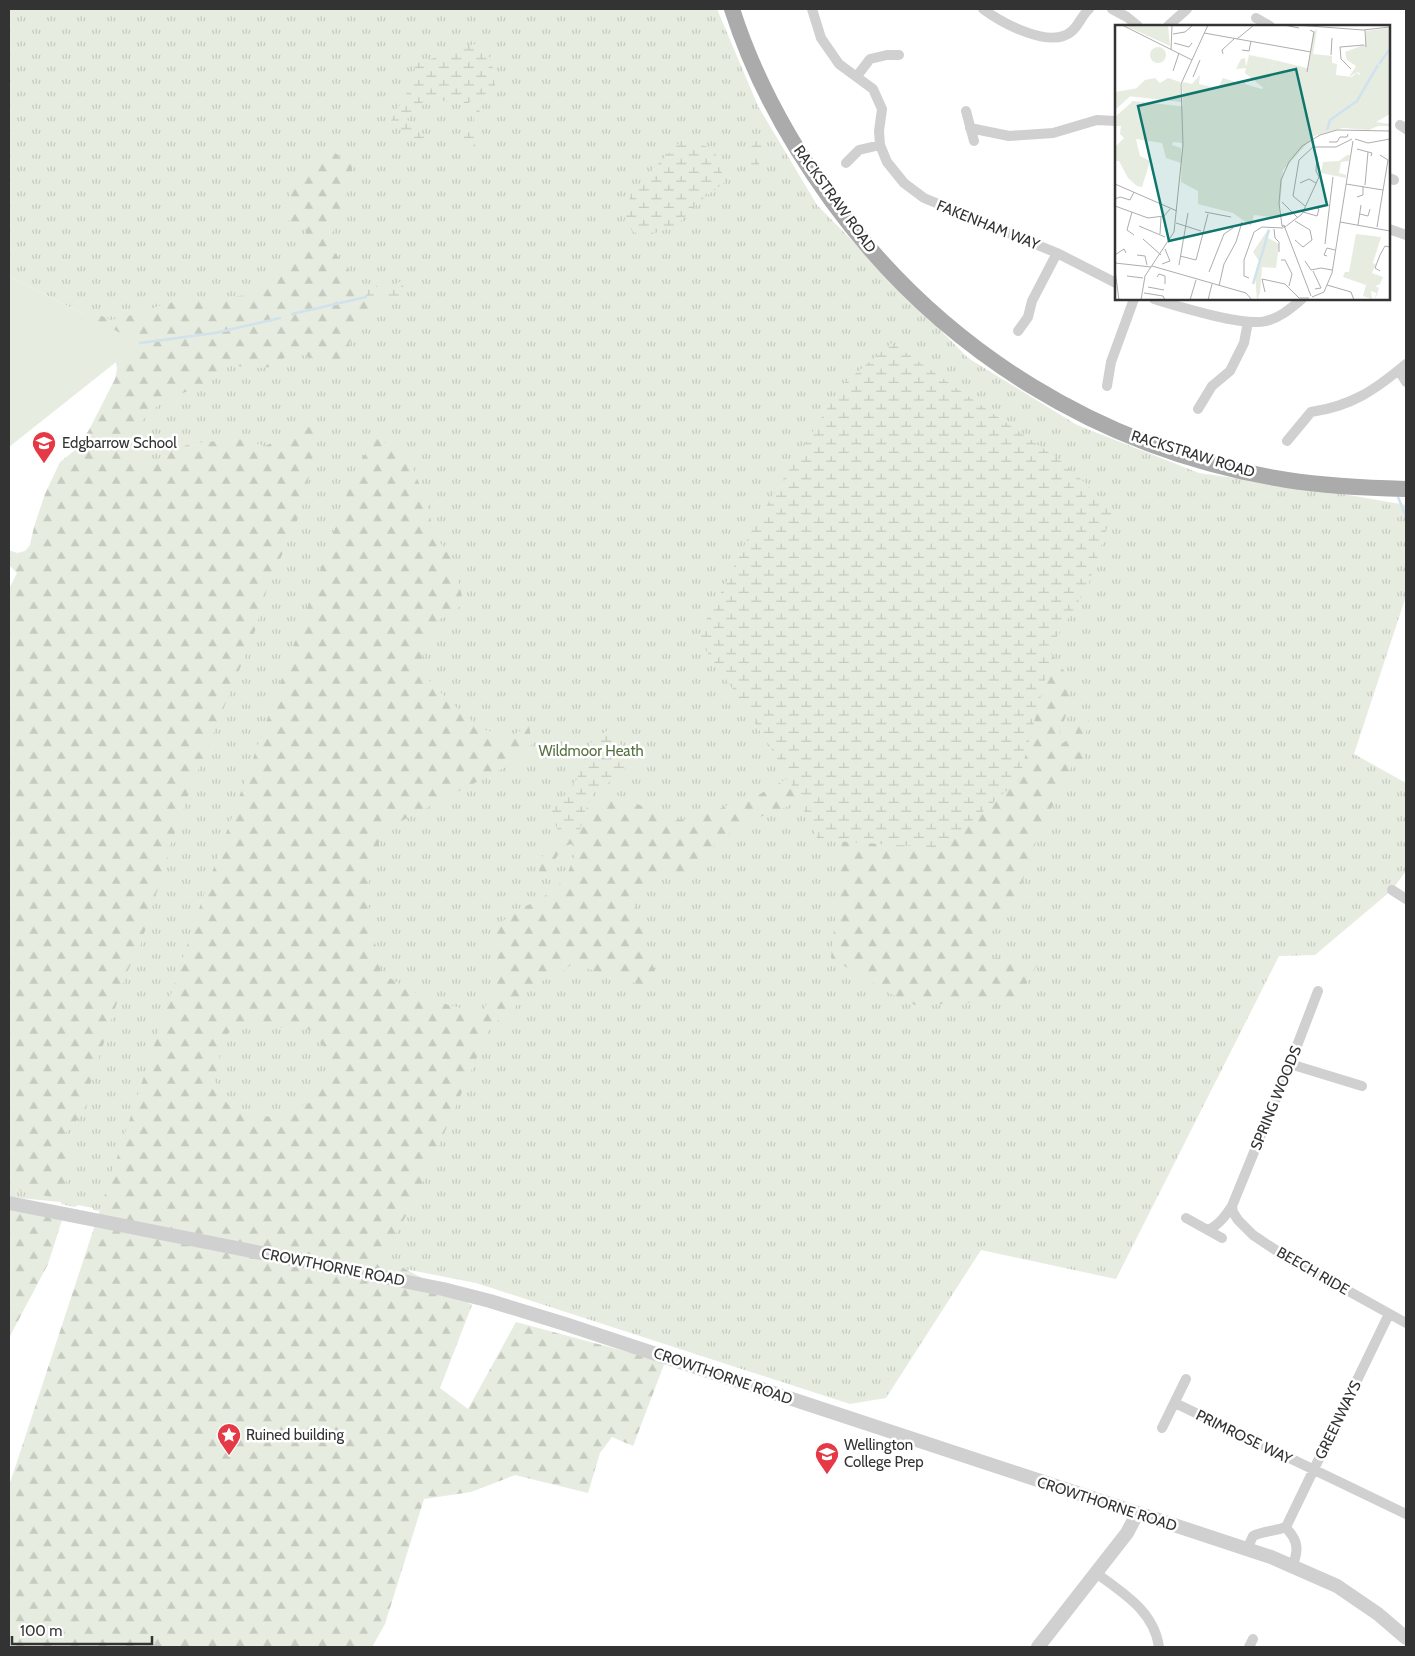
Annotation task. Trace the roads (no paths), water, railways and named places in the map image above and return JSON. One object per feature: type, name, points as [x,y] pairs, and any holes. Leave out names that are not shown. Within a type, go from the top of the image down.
[{"type":"main road","name":"RACKSTRAW ROAD","points":[[732,9],[752,62],[777,114],[818,182],[841,214],[876,256],[910,292],[948,327],[993,361],[1037,390],[1085,415],[1148,443],[1189,456],[1287,480],[1353,487],[1406,489]]},
{"type":"street","name":"FAKENHAM WAY","points":[[812,9],[822,38],[839,64],[873,89],[882,109],[879,131],[880,145],[887,162],[904,184],[924,198],[1057,253],[1115,282]]},
{"type":"street","points":[[983,9],[997,20],[1028,33],[1053,39],[1072,31],[1088,9]]},
{"type":"street","points":[[1112,9],[1137,25]]},
{"type":"street","points":[[1169,25],[1187,9]]},
{"type":"street","points":[[1256,18],[1268,25]]},
{"type":"street","points":[[857,76],[870,59],[886,55],[899,55]]},
{"type":"street","points":[[966,112],[974,141]]},
{"type":"street","points":[[970,128],[1009,136],[1053,133],[1097,120],[1115,121]]},
{"type":"street","points":[[846,163],[859,150],[880,145]]},
{"type":"street","points":[[1390,229],[1406,235]]},
{"type":"street","points":[[1018,331],[1028,317],[1032,301],[1057,253]]},
{"type":"street","points":[[1107,386],[1111,362],[1134,300]]},
{"type":"street","points":[[1157,300],[1248,322],[1266,322],[1279,316],[1301,300]]},
{"type":"street","points":[[1198,409],[1212,386],[1230,371],[1244,343],[1248,322]]},
{"type":"street","points":[[1287,441],[1311,412],[1332,409],[1350,402],[1372,391],[1403,367],[1406,382]]},
{"type":"street","points":[[1392,890],[1406,899]]},
{"type":"street","name":"SPRING WOODS","points":[[1208,1230],[1223,1219],[1232,1206],[1318,990]]},
{"type":"street","points":[[1290,1064],[1362,1086]]},
{"type":"street","name":"CROWTHORNE ROAD","points":[[9,1204],[444,1289],[490,1301],[653,1352],[1293,1565],[1337,1586],[1378,1614],[1406,1638]]},
{"type":"street","name":"BEECH RIDE","points":[[1232,1206],[1238,1220],[1253,1236],[1406,1323]]},
{"type":"street","points":[[1186,1218],[1222,1238]]},
{"type":"street","points":[[1223,1219],[1238,1220]]},
{"type":"street","name":"GREENWAYS","points":[[1286,1527],[1388,1314]]},
{"type":"street","points":[[1162,1428],[1186,1379]]},
{"type":"street","name":"PRIMROSE WAY","points":[[1175,1403],[1406,1514]]},
{"type":"street","points":[[1038,1647],[1127,1533],[1138,1514]]},
{"type":"street","points":[[1247,1549],[1253,1536],[1266,1530],[1286,1527],[1297,1545],[1293,1565]]},
{"type":"street","points":[[1096,1572],[1136,1603],[1150,1619],[1159,1647]]},
{"type":"waterway","points":[[292,314],[366,297]]},
{"type":"waterway","points":[[140,343],[215,333],[280,318]]},
{"type":"waterway","points":[[1398,497],[1406,517]]},
{"type":"place","name":"Edgbarrow School","points":[[44,464]]},
{"type":"place","name":"Ruined building","points":[[229,1456]]},
{"type":"place","name":"Wellington College Prep","points":[[827,1475]]},
{"type":"park label","name":"Wildmoor Heath","points":[[591,751]]}]
